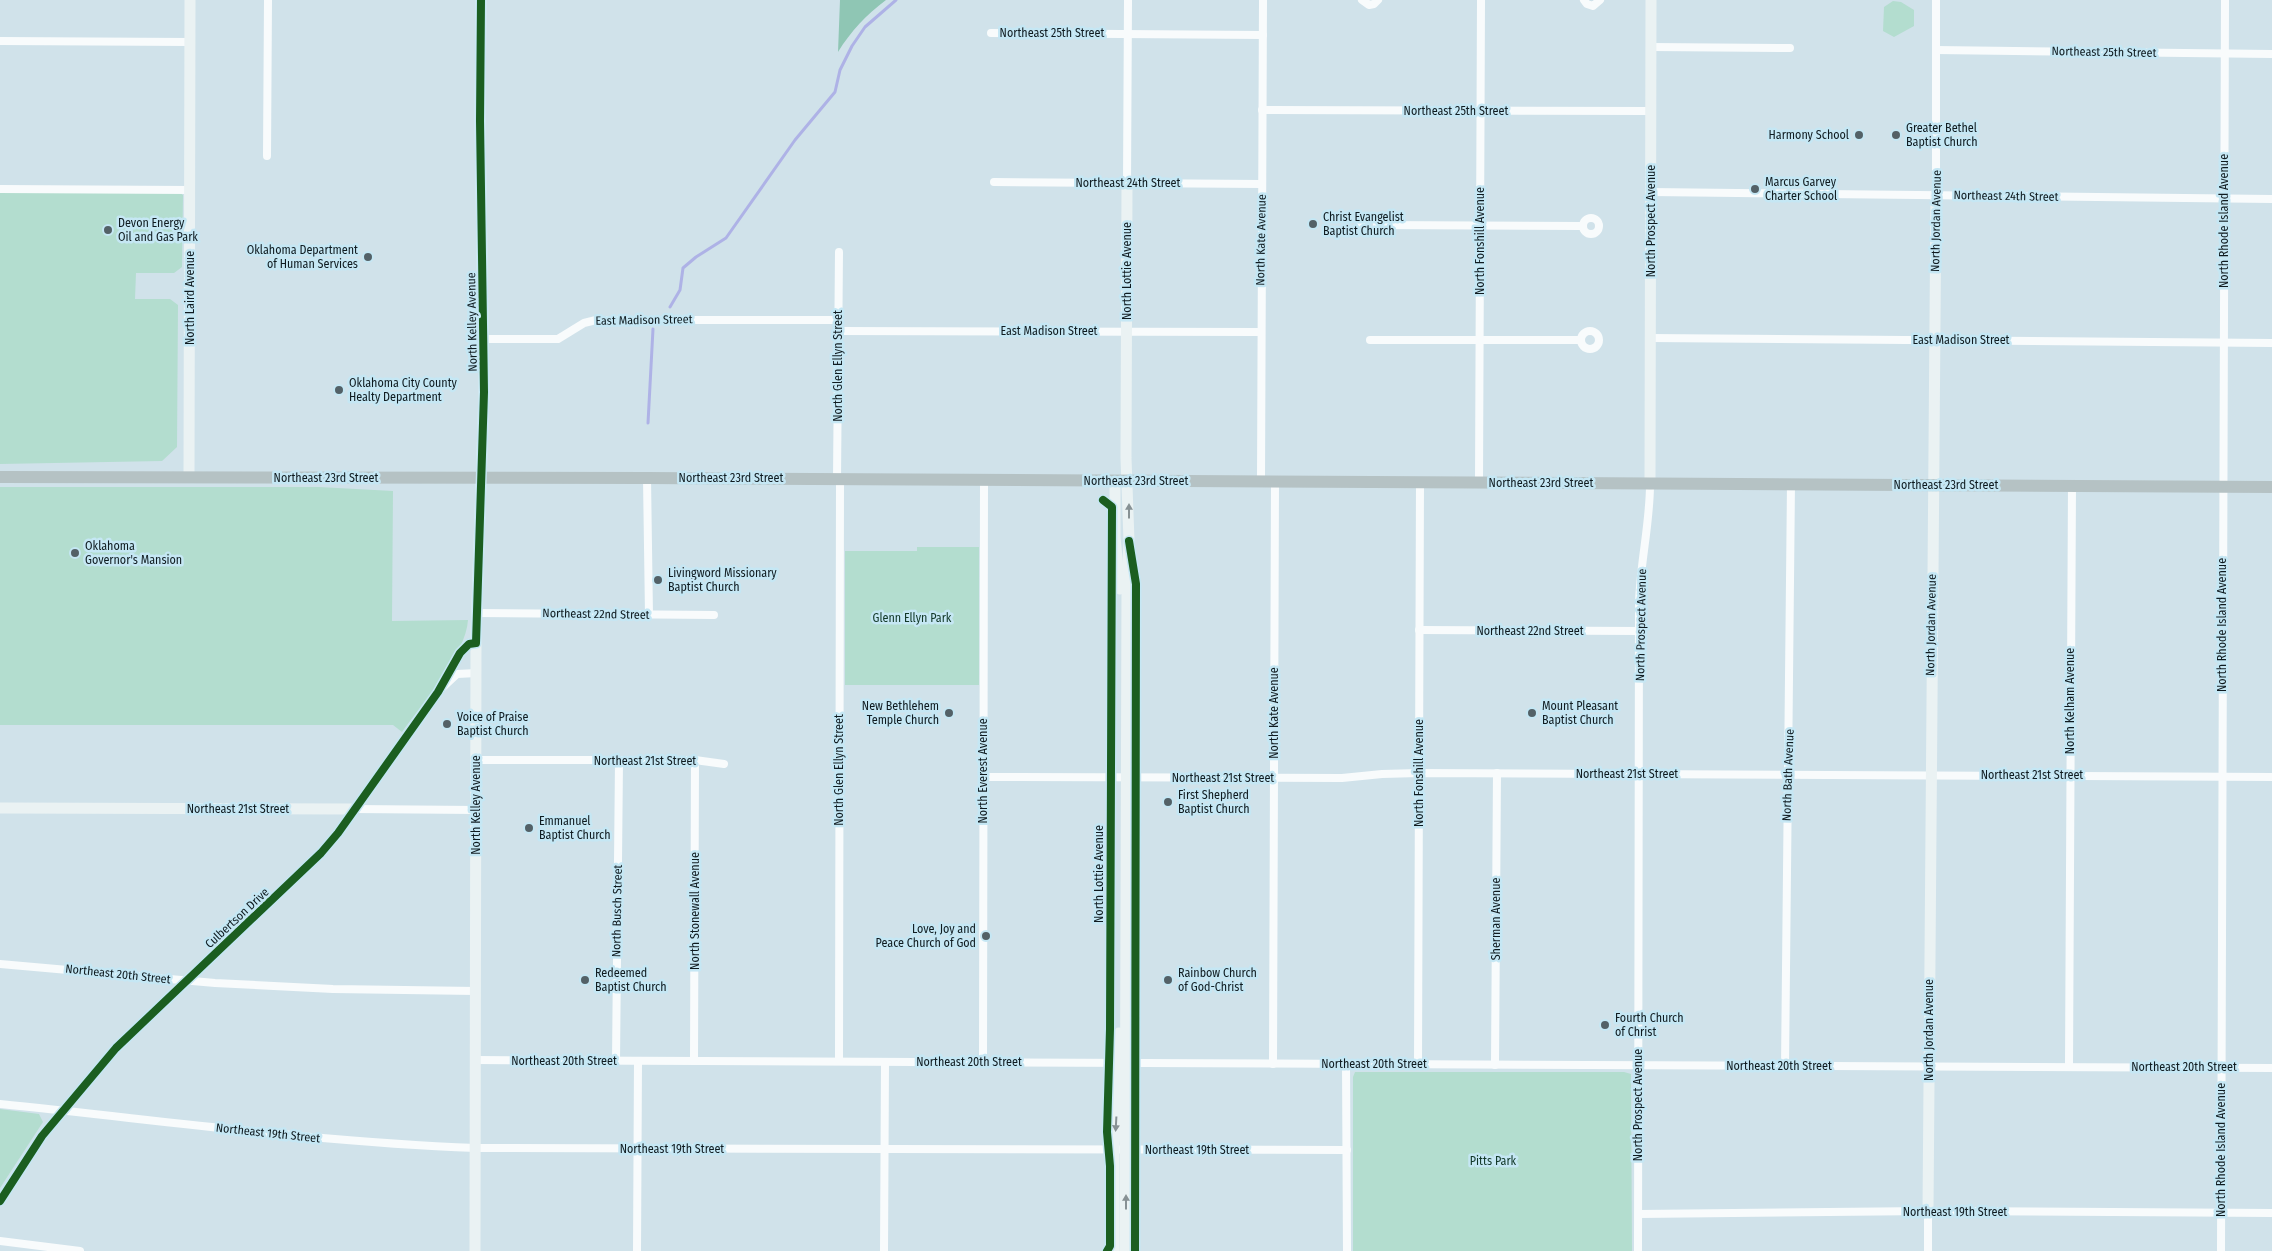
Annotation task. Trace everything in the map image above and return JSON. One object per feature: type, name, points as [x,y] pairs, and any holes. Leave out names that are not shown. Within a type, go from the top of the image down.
[{"type":"main road","name":"Northeast 23rd Street","points":[[0,477],[1791,483],[2272,487]]},
{"type":"street","name":"North Laird Avenue","points":[[189,477],[190,0]]},
{"type":"street","points":[[267,156],[268,0]]},
{"type":"street","name":"North Kelley Avenue","points":[[475,1251],[476,644],[483,478],[484,339],[480,121],[481,0]]},
{"type":"street","name":"North Lottie Avenue","points":[[1114,1251],[1123,1064],[1124,778],[1120,578],[1115,537],[1121,481],[1126,332],[1128,0]]},
{"type":"street","name":"North Kate Avenue","points":[[1261,481],[1260,332],[1263,0]]},
{"type":"street","points":[[1362,0],[1369,5],[1374,4],[1378,0]]},
{"type":"street","name":"North Fonshill Avenue","points":[[1479,483],[1481,0]]},
{"type":"street","points":[[1584,0],[1587,4],[1593,6],[1600,0]]},
{"type":"street","name":"North Prospect Avenue","points":[[1638,1251],[1637,1065],[1640,578],[1648,522],[1650,484],[1650,111],[1652,0]]},
{"type":"street","name":"North Jordan Avenue","points":[[1928,1251],[1936,0]]},
{"type":"street","name":"North Rhode Island Avenue","points":[[2221,1251],[2225,0]]},
{"type":"street","name":"Northeast 25th Street","points":[[991,33],[1263,35]]},
{"type":"street","points":[[0,41],[190,42]]},
{"type":"street","points":[[1651,47],[1790,48]]},
{"type":"street","name":"Northeast 25th Street","points":[[1936,50],[2272,54]]},
{"type":"street","name":"Northeast 25th Street","points":[[1262,110],[1650,111]]},
{"type":"street","name":"Northeast 24th Street","points":[[994,182],[1262,184]]},
{"type":"street","points":[[0,189],[190,190]]},
{"type":"street","name":"Northeast 24th Street","points":[[1651,192],[2272,199]]},
{"type":"street","points":[[1378,225],[1582,226]]},
{"type":"street","name":"North Glen Ellyn Street","points":[[839,252],[839,1061]]},
{"type":"street","name":"East Madison Street","points":[[484,339],[558,339],[584,323],[596,320],[838,320]]},
{"type":"street","name":"East Madison Street","points":[[838,331],[1260,332]]},
{"type":"street","name":"East Madison Street","points":[[1650,338],[2272,343]]},
{"type":"street","points":[[1370,340],[1581,340]]},
{"type":"street","points":[[647,478],[649,615]]},
{"type":"street","name":"North Everest Avenue","points":[[983,1062],[984,480]]},
{"type":"street","name":"North Kate Avenue","points":[[1274,481],[1274,1064]]},
{"type":"street","name":"North Fonshill Avenue","points":[[1418,1065],[1420,482]]},
{"type":"street","name":"North Bath Avenue","points":[[1785,1066],[1791,483]]},
{"type":"street","name":"North Kelham Avenue","points":[[2069,1066],[2072,485]]},
{"type":"street","name":"Northeast 22nd Street","points":[[477,613],[714,615]]},
{"type":"street","name":"Northeast 22nd Street","points":[[1420,630],[1640,632]]},
{"type":"street","name":"Culbertson Drive","points":[[0,1201],[29,1154],[62,1111],[116,1048],[184,981],[299,876],[338,833],[438,692],[460,653],[469,644],[476,644]]},
{"type":"street","points":[[438,692],[457,674],[477,673]]},
{"type":"street","name":"Northeast 21st Street","points":[[476,760],[618,762],[695,760],[724,764]]},
{"type":"street","name":"North Stonewall Avenue","points":[[694,1061],[695,760]]},
{"type":"street","name":"North Busch Street","points":[[616,1061],[618,762]]},
{"type":"street","name":"Northeast 21st Street","points":[[983,777],[1342,778],[1418,773],[2272,777]]},
{"type":"street","name":"Sherman Avenue","points":[[1495,1065],[1496,773]]},
{"type":"street","name":"Northeast 21st Street","points":[[0,808],[476,810]]},
{"type":"street","name":"Northeast 20th Street","points":[[0,964],[184,981],[333,989],[476,991]]},
{"type":"street","name":"Northeast 20th Street","points":[[476,1060],[2272,1068]]},
{"type":"street","points":[[637,1251],[638,1061]]},
{"type":"street","points":[[884,1251],[885,1062]]},
{"type":"street","points":[[1346,1064],[1347,1251]]},
{"type":"street","name":"Northeast 19th Street","points":[[0,1104],[342,1141],[476,1148],[1347,1150]]},
{"type":"street","name":"North Lottie Avenue","points":[[1120,1150],[1125,1251]]},
{"type":"street","name":"Northeast 19th Street","points":[[1639,1214],[1928,1211],[2272,1213]]},
{"type":"street","points":[[0,1241],[80,1251]]},
{"type":"green space","points":[[840,0],[886,0],[859,24],[838,52]]},
{"type":"green space","points":[[1893,1],[1901,2],[1914,10],[1914,26],[1894,37],[1883,31],[1884,7]]},
{"type":"green space","points":[[0,191],[180,193],[183,195],[182,267],[174,273],[136,273],[135,299],[170,299],[178,305],[177,447],[162,461],[0,464]]},
{"type":"green space","points":[[0,487],[319,487],[393,491],[392,621],[468,620],[465,633],[452,663],[402,732],[393,725],[0,725]]},
{"type":"green space","name":"Glenn Ellyn Park","points":[[917,547],[979,547],[979,685],[845,685],[845,551],[917,551]]},
{"type":"green space","name":"Pitts Park","points":[[1355,1072],[1624,1072],[1631,1074],[1632,1251],[1353,1251],[1353,1077]]},
{"type":"green space","points":[[0,1109],[39,1114],[43,1122],[0,1188]]},
{"type":"waterway","points":[[670,307],[680,290],[683,268],[696,257],[726,238],[795,140],[835,92],[840,70],[852,46],[865,27],[896,0]]},
{"type":"waterway","points":[[648,423],[653,329]]},
{"type":"cycle path","points":[[0,1201],[42,1136],[116,1048],[321,853],[338,833],[438,692],[460,653],[469,644],[476,643],[484,392],[480,121],[481,0]]},
{"type":"cycle path","points":[[1103,500],[1112,507],[1110,1029],[1107,1132],[1110,1166],[1110,1246],[1107,1251]]},
{"type":"cycle path","points":[[1129,541],[1136,584],[1135,1251]]},
{"type":"place","name":"Harmony School","points":[[1859,135]]},
{"type":"place","name":"Greater Bethel Baptist Church","points":[[1896,135]]},
{"type":"place","name":"Marcus Garvey Charter School","points":[[1755,189]]},
{"type":"place","name":"Christ Evangelist Baptist Church","points":[[1313,224]]},
{"type":"place","name":"Devon Energy Oil and Gas Park","points":[[108,230]]},
{"type":"place","name":"Oklahoma Department of Human Services","points":[[368,257]]},
{"type":"place","name":"Oklahoma City County Healty Department","points":[[339,390]]},
{"type":"place","name":"Oklahoma Governor's Mansion","points":[[75,553]]},
{"type":"place","name":"Livingword Missionary Baptist Church","points":[[658,580]]},
{"type":"place","name":"New Bethlehem Temple Church","points":[[949,713]]},
{"type":"place","name":"Mount Pleasant Baptist Church","points":[[1532,713]]},
{"type":"place","name":"Voice of Praise Baptist Church","points":[[447,724]]},
{"type":"place","name":"First Shepherd Baptist Church","points":[[1168,802]]},
{"type":"place","name":"Emmanuel Baptist Church","points":[[529,828]]},
{"type":"place","name":"Love, Joy and Peace Church of God","points":[[986,936]]},
{"type":"place","name":"Redeemed Baptist Church","points":[[585,980]]},
{"type":"place","name":"Rainbow Church of God-Christ","points":[[1168,980]]},
{"type":"place","name":"Fourth Church of Christ","points":[[1605,1025]]}]
